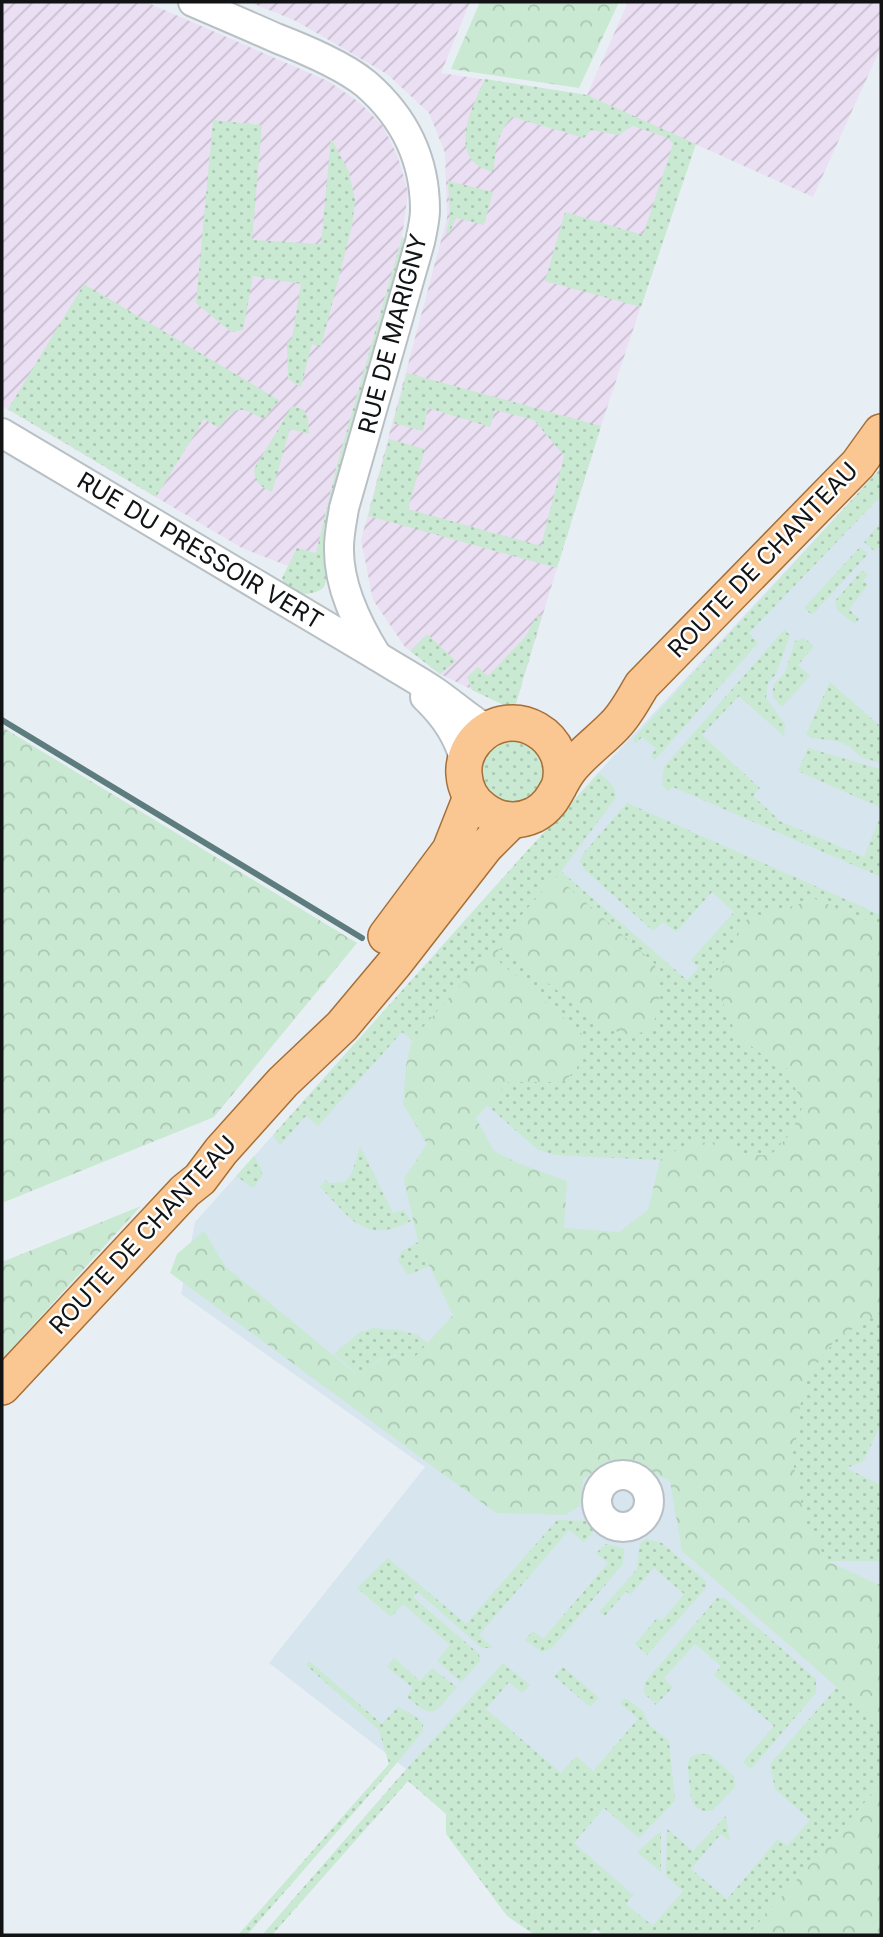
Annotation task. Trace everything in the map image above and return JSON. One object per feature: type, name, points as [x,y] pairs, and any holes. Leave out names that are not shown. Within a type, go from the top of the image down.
[{"type":"main road","name":"ROUTE DE CHANTEAU","points":[[283,1082],[369,957],[450,850],[468,780],[472,745],[482,734],[509,723],[524,724],[538,730],[570,730],[583,726],[642,685],[858,464],[881,432]]},
{"type":"main road","name":"ROUTE DE CHANTEAU","points":[[2,1387],[200,1178],[283,1082],[342,1026],[485,847],[511,821],[542,811],[553,800],[570,769],[618,722],[642,685]]},
{"type":"main road","points":[[538,730],[550,740],[558,752],[562,768],[559,787]]},
{"type":"main road","points":[[468,780],[481,809],[495,817],[511,821]]},
{"type":"street","name":"RUE DE MARIGNY","points":[[193,2],[320,56],[365,83],[389,107],[416,150],[425,211],[420,242],[344,508],[339,546],[341,578],[362,633],[388,663]]},
{"type":"street","name":"RUE DU PRESSOIR VERT","points":[[2,433],[434,691],[488,730]]},
{"type":"street","name":"RUE DU PRESSOIR VERT","points":[[388,663],[437,708],[458,737],[468,780]]},
{"type":"shaded area","points":[[2,2],[146,2],[328,81],[359,102],[383,126],[398,157],[408,192],[402,237],[337,465],[311,575],[242,548],[2,406]]},
{"type":"shaded area","points":[[249,2],[470,2],[441,73],[587,95],[628,2],[881,2],[881,47],[813,197],[695,144],[601,426],[514,710],[440,674],[405,647],[373,600],[361,540],[447,218],[445,153],[429,113],[387,74],[296,21]]},
{"type":"shaded area","points":[[881,468],[881,1784],[748,1935],[621,1935],[269,1663],[425,1467],[181,1294],[195,1222],[597,774]]},
{"type":"green space","points":[[480,2],[619,2],[579,88],[451,69]]},
{"type":"green space","points":[[485,79],[587,95],[696,144],[641,307],[545,281],[565,212],[643,235],[673,144],[668,138],[633,126],[618,135],[591,130],[584,138],[512,117],[498,143],[494,172],[479,166],[470,157],[466,146],[469,119]]},
{"type":"green space","points":[[213,120],[262,125],[252,240],[321,244],[331,138],[349,172],[355,200],[352,226],[321,347],[312,344],[301,387],[288,378],[287,343],[292,338],[301,284],[253,276],[243,330],[231,332],[196,303]]},
{"type":"green space","points":[[448,181],[493,192],[484,225],[456,218],[449,233],[446,233],[450,217]]},
{"type":"green space","points":[[402,237],[405,239],[328,518],[326,583],[320,590],[303,594],[284,584],[282,578],[297,548],[316,553],[337,465]]},
{"type":"green space","points":[[84,284],[279,400],[266,417],[261,418],[247,411],[237,410],[219,428],[204,419],[156,497],[8,409]]},
{"type":"green space","points":[[407,373],[601,426],[557,568],[368,516],[389,439],[425,449],[408,509],[541,546],[564,456],[534,420],[495,410],[490,427],[428,408],[423,431],[393,423]]},
{"type":"green space","points":[[292,406],[303,409],[308,417],[309,434],[290,429],[272,492],[259,484],[254,469]]},
{"type":"green space","points":[[881,468],[881,496],[749,633],[758,643],[655,760],[651,756],[656,748],[642,737],[636,743],[633,739]]},
{"type":"green space","points":[[881,522],[881,549],[878,547],[874,551],[864,542]]},
{"type":"green space","points":[[860,547],[868,554],[812,615],[804,608]]},
{"type":"green space","points":[[862,570],[868,575],[863,580],[868,585],[849,609],[859,619],[855,624],[837,610],[835,601]]},
{"type":"green space","points":[[542,615],[514,710],[472,690],[467,677],[478,667],[488,676],[526,636],[536,617]]},
{"type":"green space","points":[[784,630],[790,635],[776,674],[768,683],[766,698],[785,724],[784,736],[739,696],[702,735],[760,788],[753,796],[777,820],[864,857],[881,815],[881,877],[673,787],[668,791],[662,785],[664,767]]},
{"type":"green space","points":[[427,634],[456,661],[440,674],[410,651]]},
{"type":"green space","points":[[804,638],[814,646],[798,665],[810,676],[782,707],[773,697],[773,685],[785,673],[795,641]]},
{"type":"green space","points":[[830,682],[881,727],[880,763],[861,757],[849,746],[837,741],[811,738],[806,734]]},
{"type":"green space","points":[[2,727],[357,943],[214,1117],[2,1203]]},
{"type":"green space","points":[[513,740],[531,746],[539,754],[545,772],[539,790],[531,798],[513,804],[495,798],[487,790],[481,772],[487,754],[495,746]]},
{"type":"green space","points":[[808,748],[880,769],[881,808],[798,771]]},
{"type":"green space","points":[[599,773],[614,788],[615,799],[561,871],[687,980],[699,968],[691,960],[734,912],[712,892],[676,932],[663,922],[653,931],[584,869],[580,862],[582,855],[627,803],[881,915],[881,926],[814,899],[747,920],[723,964],[712,976],[765,1057],[787,1068],[803,1106],[791,1133],[771,1155],[744,1155],[689,1143],[660,1160],[555,1155],[537,1149],[487,1105],[508,1082],[563,1082],[493,956],[502,947],[607,1029],[556,876],[412,1040],[402,1032],[318,1126],[306,1116],[280,1145],[273,1135]]},
{"type":"green space","points":[[556,876],[655,964],[660,1006],[653,1024],[636,1036],[607,1029],[502,947],[493,956],[582,1034],[577,1069],[563,1082],[508,1082],[476,1118],[494,1151],[567,1181],[564,1228],[619,1232],[648,1210],[660,1160],[689,1143],[731,1142],[744,1155],[771,1155],[791,1133],[803,1106],[787,1068],[765,1057],[736,1034],[712,977],[723,964],[746,920],[815,899],[881,926],[881,1312],[836,1339],[804,1381],[792,1457],[805,1521],[827,1561],[881,1584],[881,1726],[682,1551],[670,1481],[630,1462],[608,1461],[583,1479],[580,1506],[565,1515],[496,1513],[170,1273],[177,1254],[204,1231],[225,1266],[356,1374],[384,1358],[414,1358],[453,1315],[418,1242],[404,1179],[427,1144],[403,1104],[406,1066],[412,1040]]},
{"type":"green space","points":[[360,1146],[393,1213],[404,1210],[411,1221],[395,1228],[370,1229],[350,1218],[320,1187],[326,1180],[329,1183],[345,1182],[352,1173]]},
{"type":"green space","points":[[254,1156],[262,1176],[253,1188],[236,1176]]},
{"type":"green space","points":[[141,1206],[2,1359],[2,1262]]},
{"type":"green space","points":[[418,1242],[430,1266],[408,1275],[398,1260],[401,1252]]},
{"type":"green space","points":[[880,1312],[881,1424],[863,1462],[846,1468],[881,1485],[881,1561],[827,1561],[805,1521],[792,1457],[804,1381],[836,1339]]},
{"type":"green space","points":[[374,1328],[418,1335],[575,1472],[395,1355],[379,1359],[357,1374],[334,1354],[360,1332]]},
{"type":"green space","points":[[557,1520],[591,1521],[593,1532],[584,1542],[569,1530],[479,1635],[493,1648],[482,1648],[418,1592],[413,1597],[479,1654],[480,1661],[461,1682],[437,1661],[450,1645],[403,1604],[391,1617],[357,1588],[388,1558],[466,1624]]},
{"type":"green space","points":[[646,1539],[662,1543],[706,1581],[706,1588],[647,1655],[635,1644],[657,1618],[662,1621],[684,1594],[654,1568],[630,1595],[626,1591],[605,1616],[599,1612],[637,1569],[640,1543]]},
{"type":"green space","points":[[606,1544],[624,1548],[623,1564],[552,1648],[542,1652],[525,1640],[533,1631],[543,1639],[608,1563],[596,1553]]},
{"type":"green space","points":[[717,1598],[724,1598],[816,1679],[816,1693],[751,1769],[743,1762],[774,1726],[714,1675],[721,1666],[695,1644],[664,1678],[673,1687],[656,1705],[644,1693],[645,1682]]},
{"type":"green space","points":[[394,1658],[420,1681],[432,1668],[457,1687],[439,1708],[434,1711],[424,1710],[407,1697],[413,1688],[387,1667]]},
{"type":"green space","points":[[309,1661],[382,1724],[398,1707],[415,1716],[423,1724],[423,1731],[247,1935],[238,1935],[389,1764],[379,1730],[306,1665]]},
{"type":"green space","points":[[503,1663],[530,1685],[522,1693],[509,1682],[486,1709],[561,1773],[576,1756],[593,1771],[638,1719],[620,1703],[625,1698],[643,1711],[649,1725],[669,1741],[675,1801],[639,1838],[604,1808],[574,1843],[633,1895],[626,1904],[653,1926],[683,1891],[666,1876],[667,1829],[693,1851],[726,1816],[730,1841],[721,1834],[691,1869],[727,1899],[778,1839],[787,1846],[810,1820],[775,1789],[770,1764],[837,1687],[881,1726],[881,1784],[748,1935],[603,1935],[595,1929],[588,1935],[535,1935],[507,1916],[446,1834],[446,1814],[408,1781],[272,1935],[262,1935]]},
{"type":"green space","points":[[563,1667],[599,1698],[590,1707],[554,1676]]},
{"type":"green space","points":[[709,1754],[734,1776],[735,1787],[712,1811],[699,1809],[691,1796],[688,1765],[691,1757]]},
{"type":"green space","points":[[881,1784],[881,1935],[748,1935]]},
{"type":"green space","points":[[661,1831],[661,1872],[637,1852]]},
{"type":"waterway","points":[[2,720],[362,938]]}]
